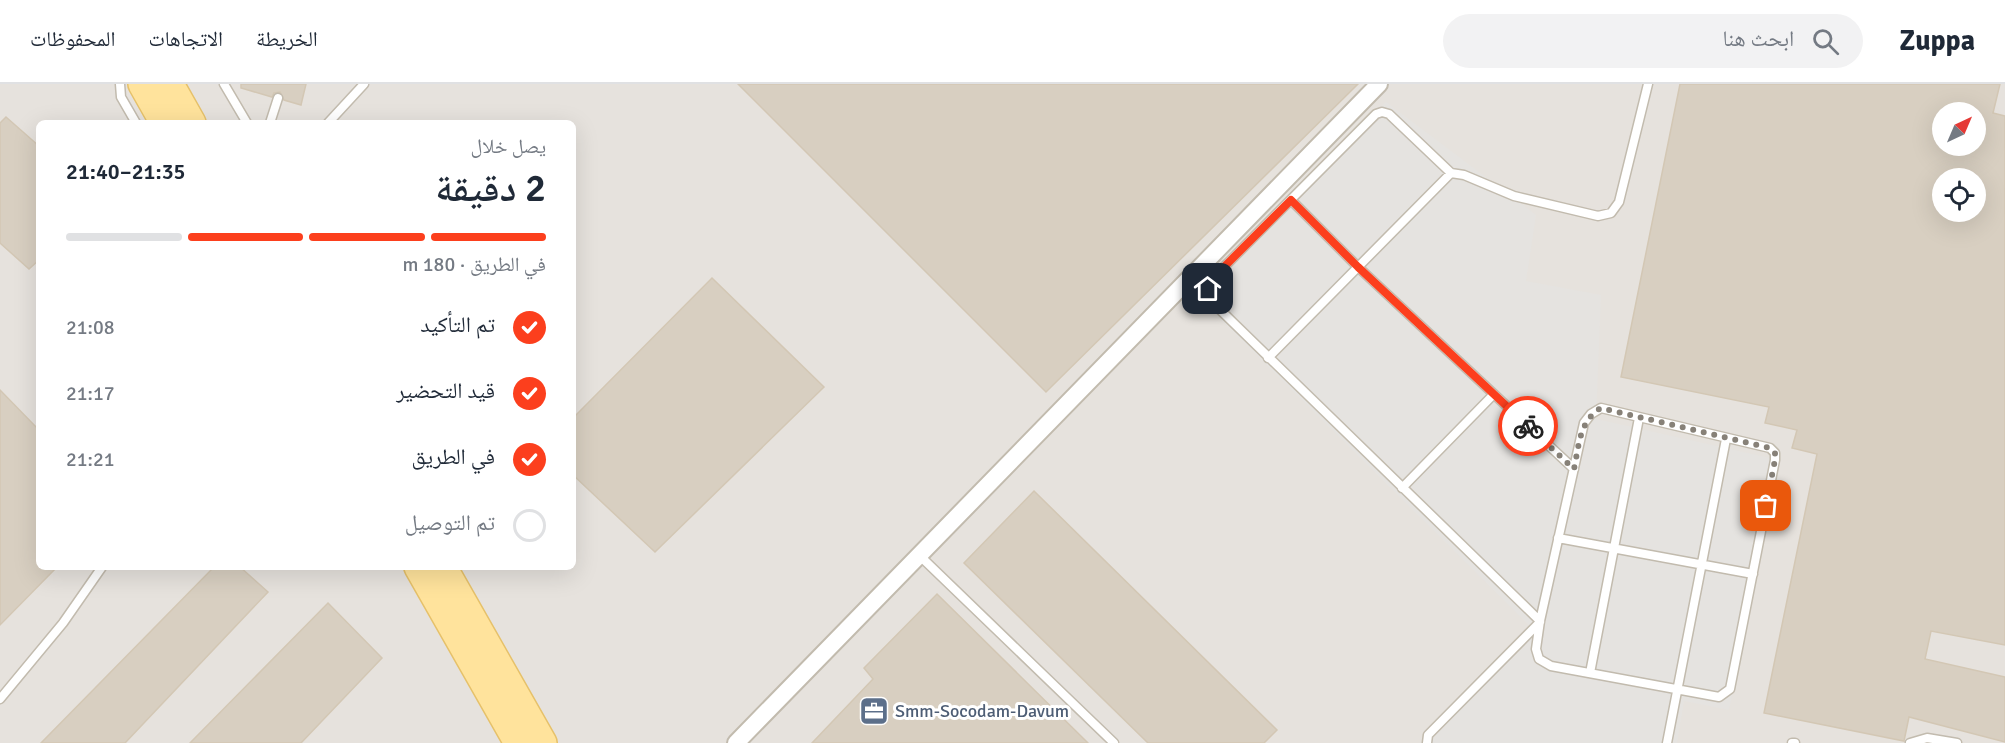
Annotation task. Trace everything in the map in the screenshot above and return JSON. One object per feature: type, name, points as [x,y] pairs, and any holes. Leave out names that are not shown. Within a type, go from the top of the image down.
[{"type":"main road","points":[[142,84],[162,120]]},
{"type":"main road","points":[[170,84],[190,120]]},
{"type":"main road","points":[[420,570],[518,743]]},
{"type":"main road","points":[[445,570],[542,743]]},
{"type":"street","points":[[736,743],[1379,84]]},
{"type":"lane","points":[[120,84],[121,97],[134,120]]},
{"type":"lane","points":[[224,84],[245,120]]},
{"type":"lane","points":[[331,120],[364,84]]},
{"type":"lane","points":[[1540,621],[1210,300],[1208,289],[1212,279],[1376,114],[1382,112],[1389,114],[1451,173],[1464,175],[1514,196],[1598,216],[1611,213],[1619,202],[1648,84]]},
{"type":"lane","points":[[271,120],[278,98]]},
{"type":"lane","points":[[1268,358],[1451,173]]},
{"type":"lane","points":[[1291,200],[1358,267],[1574,469]]},
{"type":"lane","points":[[1402,488],[1494,394]]},
{"type":"lane","points":[[1601,408],[1639,418],[1770,448],[1775,453],[1730,689],[1719,697],[1551,666],[1539,659],[1536,649],[1540,621],[1584,423],[1591,414],[1601,408]]},
{"type":"lane","points":[[1590,673],[1639,418]]},
{"type":"lane","points":[[1667,743],[1726,439]]},
{"type":"lane","points":[[1558,538],[1753,574]]},
{"type":"lane","points":[[919,555],[1114,743]]},
{"type":"lane","points":[[0,699],[63,623],[100,570]]},
{"type":"lane","points":[[1427,743],[1428,735],[1540,621]]},
{"type":"lane","points":[[1910,743],[1927,738],[1957,743]]},
{"type":"shaded area","points":[[0,84],[2005,84],[2005,743],[0,743]]},
{"type":"shaded area","points":[[1386,102],[1536,215],[1526,281],[1601,295],[1596,419],[1779,460],[1729,710],[1684,701],[1677,743],[1429,743],[1533,629],[1194,293]]},
{"type":"building","points":[[241,84],[306,84],[301,105],[284,100],[280,92],[274,93],[272,97],[241,88]]},
{"type":"building","points":[[738,84],[1358,84],[1046,392]]},
{"type":"building","points":[[1680,84],[2000,84],[1993,113],[2005,116],[2005,645],[1931,631],[1925,659],[2005,677],[2005,742],[1909,717],[1904,741],[1764,713],[1817,454],[1792,448],[1797,430],[1765,423],[1769,407],[1621,377]]},
{"type":"building","points":[[6,117],[36,143],[36,263],[29,269],[0,243],[0,123]]},
{"type":"building","points":[[712,278],[824,387],[655,552],[576,478],[576,415]]},
{"type":"building","points":[[0,390],[36,427],[36,570],[54,570],[0,625]]},
{"type":"building","points":[[1034,491],[1277,730],[1264,743],[1148,743],[964,563]]},
{"type":"building","points":[[211,570],[243,570],[268,592],[125,743],[41,743]]},
{"type":"building","points":[[937,594],[1088,743],[812,743],[873,679],[864,668]]},
{"type":"building","points":[[328,603],[382,658],[301,743],[190,743]]},
{"type":"way so far","points":[[1528,426],[1574,469],[1584,423],[1591,414],[1601,408],[1770,448],[1775,453],[1775,460],[1766,506]]},
{"type":"place","name":"Smm-Socodam-Davum","points":[[874,711]]},
{"type":"route","points":[[1208,289],[1212,279],[1291,200],[1358,267],[1528,426]]}]
